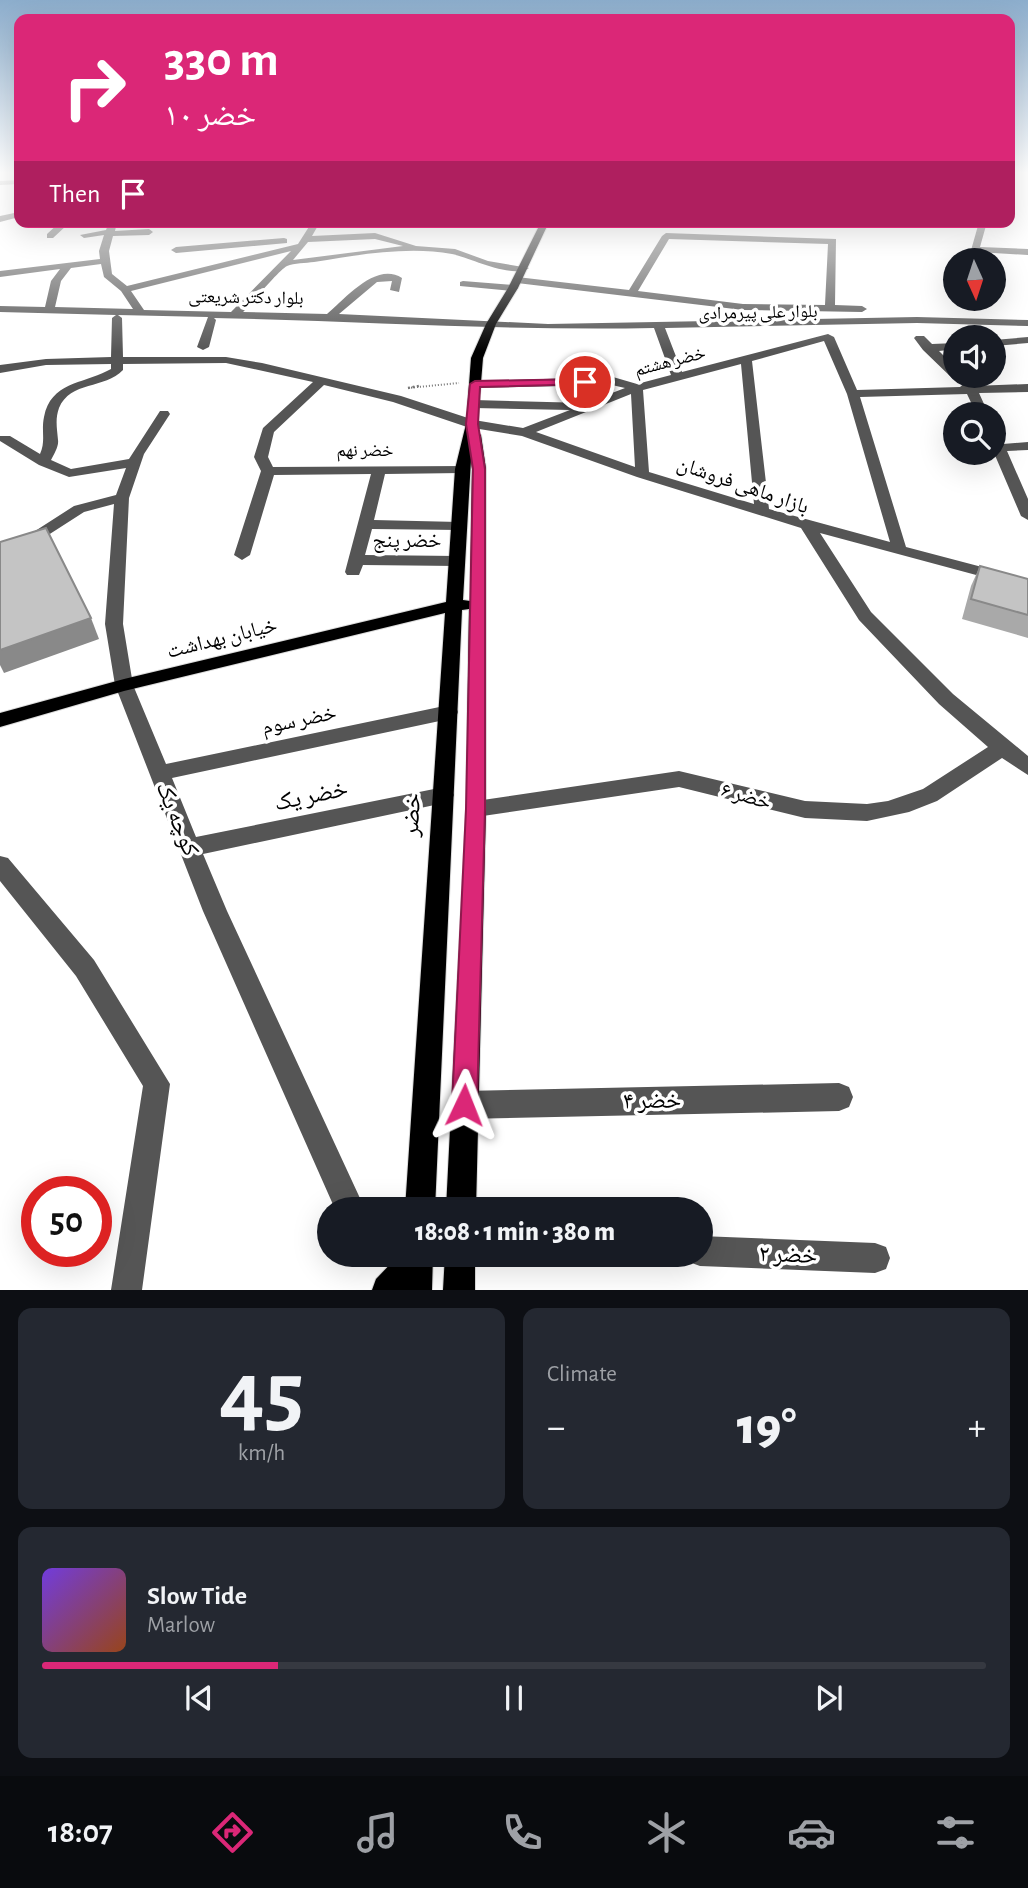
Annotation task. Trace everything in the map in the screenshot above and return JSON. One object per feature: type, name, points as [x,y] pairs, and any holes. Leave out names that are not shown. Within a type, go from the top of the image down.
[{"type":"main road","name":"خضر","points":[[421,1197],[462,469],[473,414],[477,358],[489,327],[524,268],[540,232]]},
{"type":"main road","name":"خضر","points":[[461,1197],[476,809],[479,469],[473,414]]},
{"type":"main road","name":"خیابان بهداشت","points":[[0,720],[124,685],[455,605],[478,605]]},
{"type":"main road","points":[[387,1290],[407,1267]]},
{"type":"main road","points":[[416,1267],[416,1290]]},
{"type":"street","points":[[50,236],[54,232]]},
{"type":"street","points":[[84,235],[97,232]]},
{"type":"street","points":[[110,232],[103,261],[107,275],[125,289],[141,313]]},
{"type":"street","points":[[252,234],[269,232]]},
{"type":"street","points":[[233,316],[283,264],[309,232]]},
{"type":"street","points":[[176,250],[360,232]]},
{"type":"street","points":[[377,232],[414,246],[478,248]]},
{"type":"street","points":[[632,294],[666,236],[833,241],[830,309]]},
{"type":"street","points":[[125,289],[305,237]]},
{"type":"street","points":[[283,264],[340,253],[414,249],[457,253],[486,263],[524,268]]},
{"type":"street","points":[[1006,251],[1028,252]]},
{"type":"street","points":[[0,274],[103,261]]},
{"type":"street","points":[[49,310],[56,281],[68,265]]},
{"type":"street","points":[[330,317],[374,279],[397,278],[395,290]]},
{"type":"street","points":[[463,284],[515,284],[743,307],[926,310]]},
{"type":"street","name":"بلوار دکتر شریعتی","points":[[0,309],[330,317],[489,327]]},
{"type":"street","name":"بلوار دکتر شریعتی","points":[[0,315],[431,323]]},
{"type":"street","points":[[44,462],[52,442],[47,430],[49,416],[66,389],[108,377],[117,370],[117,318]]},
{"type":"street","points":[[203,347],[211,320]]},
{"type":"street","name":"بلوار علی پیرمرادی","points":[[489,327],[540,333],[917,320],[1028,323]]},
{"type":"street","points":[[659,328],[678,378]]},
{"type":"street","name":"بلوار علی پیرمرادی","points":[[659,328],[926,328],[1028,331]]},
{"type":"street","name":"خضر هشتم","points":[[524,432],[637,388],[828,337],[853,394]]},
{"type":"street","points":[[1006,342],[1028,341]]},
{"type":"street","points":[[943,345],[923,343],[943,363]]},
{"type":"street","points":[[0,369],[46,362],[226,360],[473,414],[590,406]]},
{"type":"street","points":[[746,360],[762,510]]},
{"type":"street","points":[[242,555],[268,471],[261,457],[268,431],[322,380]]},
{"type":"street","points":[[475,384],[613,382],[637,388],[642,474]]},
{"type":"street","points":[[968,388],[977,402]]},
{"type":"street","points":[[900,551],[853,394],[1028,388]]},
{"type":"street","name":"کوچه یک","points":[[164,414],[134,461],[122,498],[114,624],[124,685],[215,911],[345,1197]]},
{"type":"street","name":"بازار ماهی فروشان","points":[[473,414],[642,474],[807,525],[865,616],[946,699],[1002,748],[1028,766]]},
{"type":"street","points":[[5,439],[69,473],[134,461]]},
{"type":"street","points":[[1006,444],[1028,446]]},
{"type":"street","points":[[1006,465],[1028,516]]},
{"type":"street","name":"خضر نهم","points":[[268,471],[462,469]]},
{"type":"street","points":[[379,470],[365,524],[459,526]]},
{"type":"street","points":[[0,553],[23,545],[79,509],[122,498]]},
{"type":"street","name":"خضر پنج","points":[[365,524],[355,566],[457,561]]},
{"type":"street","points":[[807,525],[1028,584]]},
{"type":"street","name":"خضر سوم","points":[[159,773],[449,712]]},
{"type":"street","name":"خضر ۶","points":[[476,809],[679,779],[811,813],[855,814],[879,811],[931,795],[1002,748]]},
{"type":"street","name":"خضر یک","points":[[189,848],[444,794]]},
{"type":"street","points":[[0,865],[85,968],[157,1084],[126,1290]]},
{"type":"street","name":"خضر ۴","points":[[464,1105],[839,1097]]},
{"type":"street","name":"خضر ۲","points":[[713,1252],[876,1258]]},
{"type":"path","points":[[388,397],[413,385],[475,384]]},
{"type":"building","points":[[46,528],[91,618],[0,650],[0,542]]},
{"type":"building","points":[[980,566],[1028,579],[1028,615],[971,599]]},
{"type":"route","points":[[464,1105],[476,809],[479,469],[472,424],[475,384],[585,382]]}]
